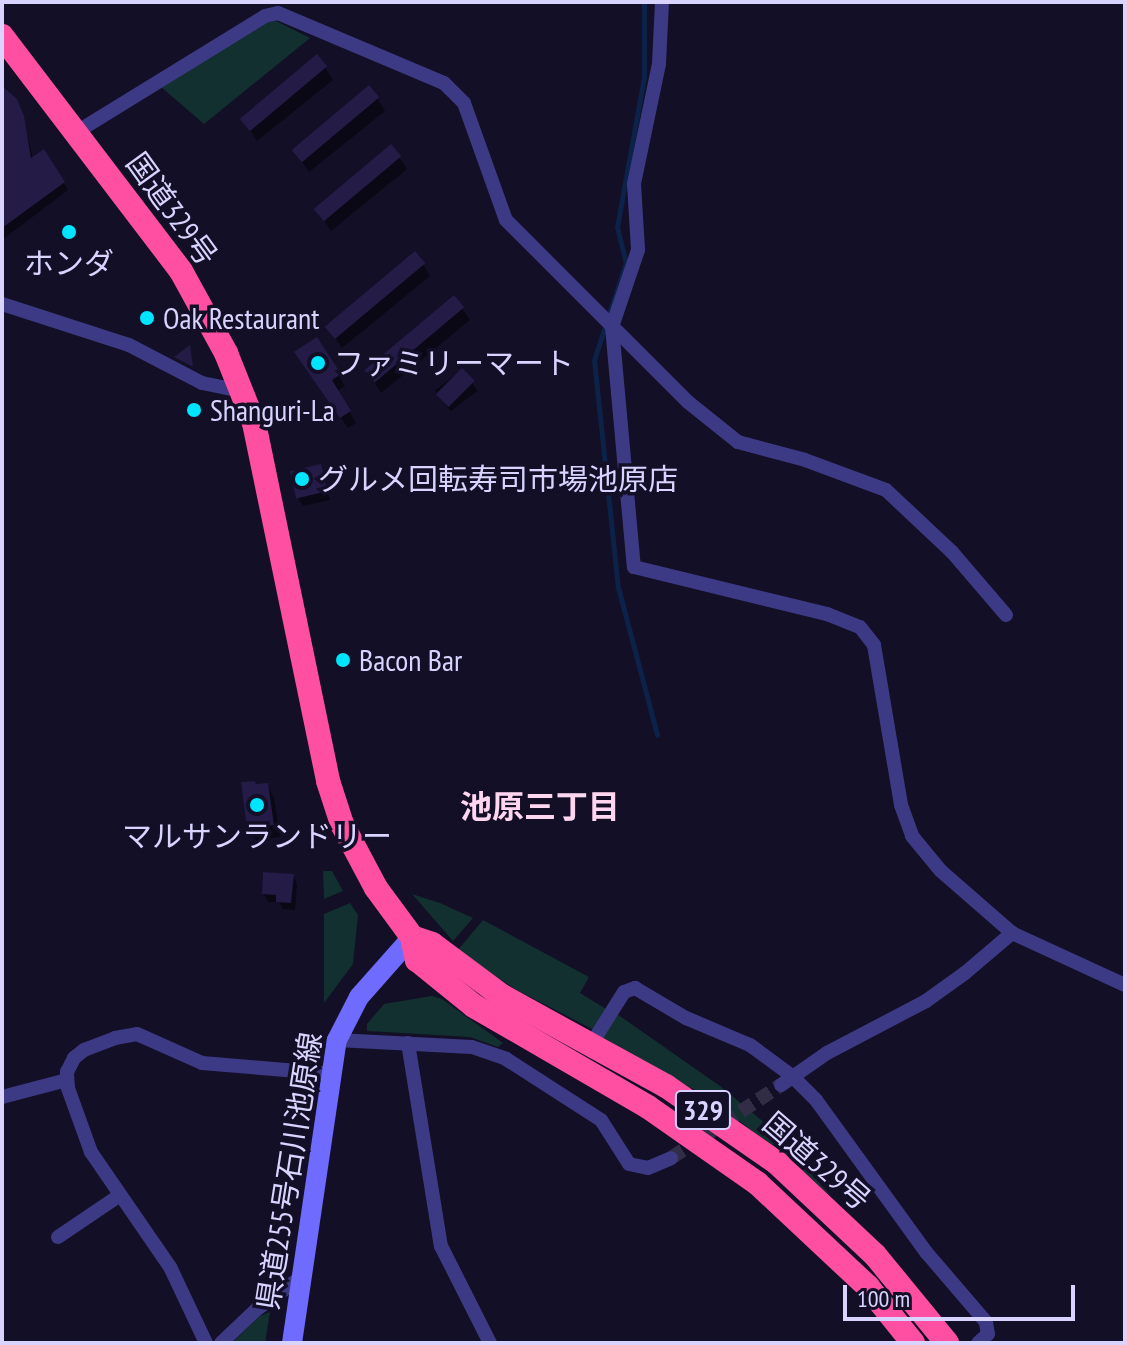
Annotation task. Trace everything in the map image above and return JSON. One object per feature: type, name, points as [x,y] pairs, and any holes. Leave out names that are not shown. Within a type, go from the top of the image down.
[{"type":"highway","name":"国道329号","points":[[2,36],[181,271],[207,316],[242,391],[254,423],[333,796],[342,824],[363,868],[412,937],[417,960],[474,1006],[648,1107],[757,1183],[868,1287],[913,1343]]},
{"type":"highway","name":"国道329号","points":[[412,937],[432,944],[502,996],[592,1043],[720,1121],[777,1163],[875,1255],[947,1343]]},
{"type":"main road","name":"県道255号石川池原線","points":[[292,1343],[337,1040],[359,997],[412,937]]},
{"type":"street","points":[[662,2],[659,64],[634,184],[638,250],[612,327],[634,567],[827,614],[860,627],[874,645],[901,805],[912,836],[941,871],[1012,933],[1125,985]]},
{"type":"street","points":[[75,133],[265,16],[278,13],[444,83],[464,103],[506,220],[688,402],[738,442],[805,460],[886,490],[952,552],[1006,615]]},
{"type":"street","points":[[2,304],[129,345],[202,383],[242,391]]},
{"type":"street","points":[[787,1080],[827,1053],[926,1001],[1012,933]]},
{"type":"street","points":[[592,1043],[624,992],[635,988],[686,1018],[750,1045],[787,1080],[816,1100],[926,1252],[986,1322],[988,1334],[978,1343]]},
{"type":"street","points":[[506,1059],[517,1030]]},
{"type":"street","points":[[206,1343],[170,1267],[82,1135],[67,1072],[74,1058],[84,1050],[115,1038],[137,1034],[202,1063],[332,1074]]},
{"type":"street","points":[[337,1040],[456,1044],[506,1059],[601,1120],[629,1164],[648,1168],[671,1158]]},
{"type":"street","points":[[408,1043],[441,1246],[490,1343]]},
{"type":"street","points":[[2,1097],[67,1080]]},
{"type":"street","points":[[58,1237],[120,1195]]},
{"type":"street","points":[[221,1343],[257,1309],[303,1276]]},
{"type":"green space","points":[[276,21],[310,38],[204,124],[161,87],[266,23]]},
{"type":"green space","points":[[323,871],[332,871],[343,891],[324,899]]},
{"type":"green space","points":[[412,894],[440,903],[473,918],[453,941]]},
{"type":"green space","points":[[350,903],[358,915],[353,964],[324,1003],[324,914]]},
{"type":"green space","points":[[483,920],[589,977],[580,993],[606,1009],[594,1030],[515,989],[457,951]]},
{"type":"green space","points":[[432,996],[442,999],[503,1043],[498,1047],[470,1037],[367,1031],[367,1024],[384,1004]]},
{"type":"green space","points":[[617,1014],[720,1086],[771,1128],[832,1197],[719,1104],[602,1037]]},
{"type":"green space","points":[[270,1312],[265,1343],[232,1343],[260,1316]]},
{"type":"building","points":[[317,54],[327,66],[250,131],[240,119]]},
{"type":"building","points":[[369,85],[379,97],[302,162],[292,150]]},
{"type":"building","points":[[2,86],[17,99],[24,116],[31,158],[44,149],[65,182],[2,228]]},
{"type":"building","points":[[391,144],[401,156],[324,221],[314,209]]},
{"type":"building","points":[[415,251],[425,263],[335,339],[325,327]]},
{"type":"building","points":[[454,295],[464,307],[375,382],[364,370]]},
{"type":"building","name":"ファミリーマート","points":[[317,337],[341,374],[332,380],[351,411],[340,418],[294,352]]},
{"type":"building","points":[[190,345],[193,367],[174,357]]},
{"type":"building","points":[[462,368],[475,381],[449,407],[436,394]]},
{"type":"building","points":[[321,464],[327,491],[296,498],[290,471]]},
{"type":"building","name":"マルサンランドリー","points":[[255,781],[256,784],[268,783],[274,825],[247,828],[241,782]]},
{"type":"building","points":[[263,872],[294,874],[291,903],[276,902],[276,895],[262,894]]},
{"type":"waterway","points":[[644,2],[644,77],[617,227],[626,262],[594,360],[618,587],[657,735]]},
{"type":"tunnel","points":[[671,1158],[781,1085]]},
{"type":"place","name":"ホンダ","points":[[69,232]]},
{"type":"place","name":"Oak Restaurant","points":[[147,318]]},
{"type":"place","name":"ファミリーマート","points":[[318,363]]},
{"type":"place","name":"Shanguri-La","points":[[194,410]]},
{"type":"place","name":"グルメ回転寿司市場池原店","points":[[302,479]]},
{"type":"place","name":"Bacon Bar","points":[[343,660]]},
{"type":"place","name":"マルサンランドリー","points":[[257,805]]},
{"type":"district","name":"池原三丁目","points":[[540,806]]}]
